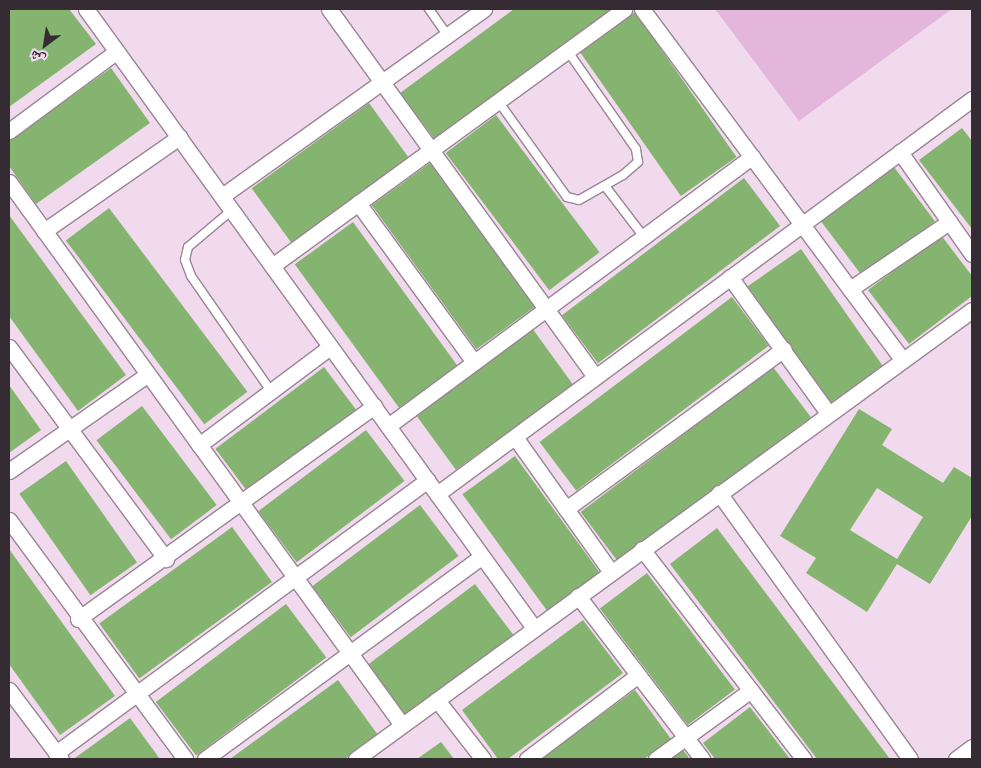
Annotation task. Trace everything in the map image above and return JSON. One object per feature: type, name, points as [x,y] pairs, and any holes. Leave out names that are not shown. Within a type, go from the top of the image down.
[{"type":"street","points":[[86,9],[534,628]]},
{"type":"street","points":[[329,9],[595,377]]},
{"type":"street","points":[[222,196],[484,9]]},
{"type":"street","points":[[272,266],[624,9]]},
{"type":"street","points":[[642,9],[902,359]]},
{"type":"street","points":[[9,132],[117,51]]},
{"type":"street","points":[[437,494],[900,152],[970,107]]},
{"type":"street","points":[[44,230],[179,137]]},
{"type":"street","points":[[900,152],[972,254]]},
{"type":"street","points":[[388,426],[752,157]]},
{"type":"street","points":[[9,182],[402,725]]},
{"type":"street","points":[[358,203],[474,362]]},
{"type":"street","points":[[850,289],[949,222]]},
{"type":"street","points":[[730,277],[784,349],[828,413]]},
{"type":"street","points":[[356,759],[902,359],[972,310]]},
{"type":"street","points":[[9,347],[166,559]]},
{"type":"street","points":[[199,445],[330,347]]},
{"type":"street","points":[[566,508],[784,349]]},
{"type":"street","points":[[9,471],[148,374]]},
{"type":"street","points":[[78,619],[166,559],[374,406]]},
{"type":"street","points":[[515,437],[611,572]]},
{"type":"street","points":[[9,690],[58,756],[137,694],[427,480]]},
{"type":"street","points":[[719,493],[910,759]]},
{"type":"street","points":[[9,520],[78,619],[185,759]]},
{"type":"street","points":[[642,549],[804,759]]},
{"type":"street","points":[[204,759],[482,556]]},
{"type":"street","points":[[578,596],[702,759]]},
{"type":"street","points":[[527,759],[638,675]]},
{"type":"street","points":[[656,759],[750,690]]},
{"type":"street","points":[[437,700],[483,759]]},
{"type":"street","points":[[956,759],[972,747]]},
{"type":"lane","points":[[429,9],[448,35]]},
{"type":"lane","points":[[498,102],[567,198],[579,200],[605,186],[638,162],[639,156],[567,50]]},
{"type":"lane","points":[[605,186],[644,237]]},
{"type":"lane","points":[[232,210],[188,246],[185,260],[191,276],[271,391]]},
{"type":"shaded area","points":[[715,9],[952,9],[799,121]]},
{"type":"building","points":[[9,9],[69,9],[96,44],[9,107]]},
{"type":"building","points":[[514,9],[613,9],[436,141],[400,93]]},
{"type":"building","points":[[635,12],[737,157],[681,196],[579,51]]},
{"type":"building","points":[[111,68],[150,123],[36,204],[9,166],[9,141]]},
{"type":"building","points":[[369,103],[410,159],[292,244],[252,188]]},
{"type":"building","points":[[496,115],[600,252],[549,290],[446,153]]},
{"type":"building","points":[[962,128],[972,141],[972,229],[919,160]]},
{"type":"building","points":[[430,163],[535,307],[476,349],[372,205]]},
{"type":"building","points":[[894,167],[935,221],[862,276],[821,222]]},
{"type":"building","points":[[744,178],[780,226],[598,363],[562,315]]},
{"type":"building","points":[[109,208],[247,392],[204,424],[66,240]]},
{"type":"building","points":[[9,215],[126,375],[78,411],[9,316]]},
{"type":"building","points":[[353,222],[458,366],[399,408],[295,264]]},
{"type":"building","points":[[941,235],[972,276],[972,296],[909,344],[868,290]]},
{"type":"building","points":[[801,249],[883,366],[830,403],[748,286]]},
{"type":"building","points":[[732,297],[769,346],[576,491],[540,442]]},
{"type":"building","points":[[532,328],[573,385],[456,470],[415,413]]},
{"type":"building","points":[[324,367],[356,410],[248,492],[215,449]]},
{"type":"building","points":[[773,367],[811,417],[618,562],[581,512]]},
{"type":"building","points":[[9,385],[41,430],[9,453]]},
{"type":"building","points":[[142,406],[217,505],[171,539],[96,440]]},
{"type":"building","points":[[859,409],[892,429],[882,445],[943,483],[954,467],[972,478],[972,516],[930,584],[897,564],[867,612],[806,573],[816,558],[780,536]],"holes":[[[877,488],[923,517],[897,559],[850,530]]]},
{"type":"building","points":[[366,430],[405,481],[297,562],[258,511]]},
{"type":"building","points":[[515,456],[600,572],[547,611],[462,494]]},
{"type":"building","points":[[66,461],[137,563],[90,595],[19,494]]},
{"type":"building","points":[[420,505],[459,556],[351,637],[312,586]]},
{"type":"building","points":[[232,527],[272,582],[139,678],[99,623]]},
{"type":"building","points":[[717,528],[890,759],[817,759],[670,564]]},
{"type":"building","points":[[9,549],[115,696],[60,735],[9,664]]},
{"type":"building","points":[[647,573],[735,690],[688,725],[600,609]]},
{"type":"building","points":[[475,584],[514,635],[405,717],[366,666]]},
{"type":"building","points":[[286,604],[326,658],[196,756],[156,702]]},
{"type":"building","points":[[583,620],[623,673],[508,759],[498,759],[462,710]]},
{"type":"building","points":[[338,680],[378,735],[345,759],[230,759]]},
{"type":"building","points":[[635,690],[671,739],[644,759],[541,759]]},
{"type":"building","points":[[750,707],[790,759],[715,759],[703,743]]},
{"type":"building","points":[[130,718],[160,759],[75,758]]},
{"type":"building","points":[[441,742],[454,759],[417,759]]},
{"type":"building","points":[[683,750],[690,759],[670,759]]}]
